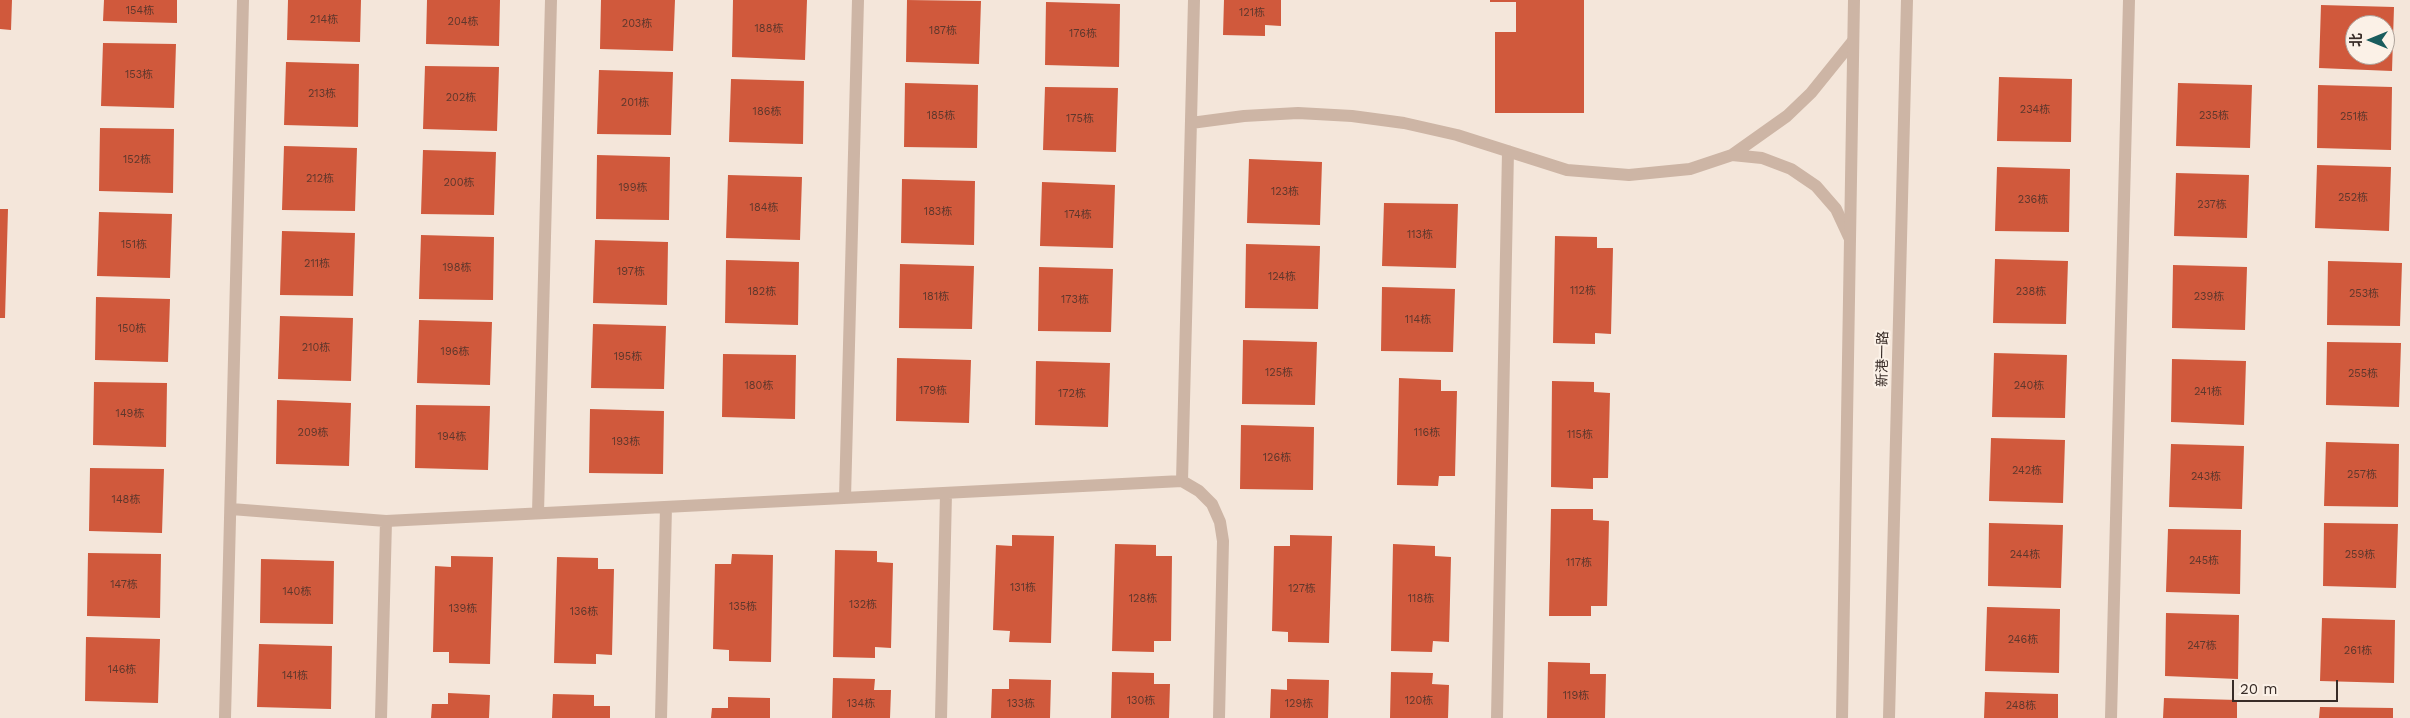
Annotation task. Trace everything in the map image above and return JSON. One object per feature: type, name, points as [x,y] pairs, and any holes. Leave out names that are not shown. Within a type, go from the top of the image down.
[{"type":"street","points":[[225,718],[243,0]]},
{"type":"street","points":[[538,513],[551,0]]},
{"type":"street","points":[[845,498],[858,0]]},
{"type":"street","points":[[1182,482],[1194,0]]},
{"type":"street","points":[[1842,718],[1854,0]]},
{"type":"street","name":"新港一路","points":[[1889,718],[1907,0]]},
{"type":"street","points":[[2110,718],[2129,0]]},
{"type":"street","points":[[1191,123],[1244,116],[1289,113],[1352,116],[1404,123],[1457,135],[1567,170],[1629,175],[1690,169],[1732,155],[1767,132],[1811,93],[1853,40]]},
{"type":"street","points":[[1497,718],[1508,151]]},
{"type":"street","points":[[1732,155],[1762,158],[1791,169],[1816,186],[1836,209],[1849,237]]},
{"type":"street","points":[[231,509],[386,521],[1182,482],[1199,491],[1212,504],[1220,522],[1223,541],[1219,718]]},
{"type":"street","points":[[941,718],[946,493]]},
{"type":"street","points":[[661,718],[666,507]]},
{"type":"street","points":[[381,718],[386,521]]},
{"type":"building","points":[[0,0],[12,0],[11,30],[0,29]]},
{"type":"building","points":[[104,0],[177,0],[177,23],[103,21]]},
{"type":"building","points":[[288,0],[361,0],[360,42],[287,40]]},
{"type":"building","points":[[427,0],[500,0],[499,46],[426,44]]},
{"type":"building","points":[[601,0],[675,0],[673,51],[600,49]]},
{"type":"building","points":[[733,0],[807,0],[805,60],[732,57]]},
{"type":"building","points":[[907,0],[981,1],[979,64],[906,62]]},
{"type":"building","points":[[1224,0],[1281,0],[1281,26],[1265,25],[1265,36],[1223,35]]},
{"type":"building","points":[[1490,0],[1584,0],[1584,113],[1495,113],[1495,32],[1516,32],[1516,2],[1490,2]]},
{"type":"building","points":[[1046,2],[1120,4],[1119,67],[1045,65]]},
{"type":"building","points":[[2321,5],[2394,7],[2394,15],[2345,15],[2345,65],[2392,65],[2392,71],[2319,68]]},
{"type":"building","points":[[103,43],[176,44],[174,108],[101,106]]},
{"type":"building","points":[[286,62],[359,64],[358,127],[284,125]]},
{"type":"building","points":[[425,66],[499,67],[497,131],[423,129]]},
{"type":"building","points":[[599,70],[673,72],[671,135],[597,134]]},
{"type":"building","points":[[1999,77],[2072,79],[2071,142],[1997,141]]},
{"type":"building","points":[[731,79],[804,81],[803,144],[729,142]]},
{"type":"building","points":[[905,83],[978,85],[977,148],[904,147]]},
{"type":"building","points":[[2178,83],[2252,85],[2250,148],[2176,146]]},
{"type":"building","points":[[2318,85],[2392,87],[2391,150],[2317,148]]},
{"type":"building","points":[[1045,87],[1118,88],[1116,152],[1043,150]]},
{"type":"building","points":[[100,128],[174,129],[173,193],[99,191]]},
{"type":"building","points":[[284,146],[357,148],[355,211],[282,210]]},
{"type":"building","points":[[423,150],[496,152],[494,215],[421,214]]},
{"type":"building","points":[[597,155],[670,157],[669,220],[596,219]]},
{"type":"building","points":[[1249,159],[1322,162],[1320,225],[1247,223]]},
{"type":"building","points":[[2317,165],[2391,167],[2389,231],[2315,228]]},
{"type":"building","points":[[1997,167],[2070,169],[2069,232],[1995,231]]},
{"type":"building","points":[[2176,173],[2249,175],[2247,238],[2174,236]]},
{"type":"building","points":[[728,175],[802,177],[800,240],[726,238]]},
{"type":"building","points":[[902,179],[975,181],[974,245],[901,243]]},
{"type":"building","points":[[1042,182],[1115,185],[1113,248],[1040,246]]},
{"type":"building","points":[[1384,203],[1458,204],[1456,268],[1382,266]]},
{"type":"building","points":[[0,209],[8,209],[5,318],[0,318]]},
{"type":"building","points":[[99,212],[172,214],[170,278],[97,276]]},
{"type":"building","points":[[282,231],[355,233],[353,296],[280,295]]},
{"type":"building","points":[[421,235],[494,237],[493,300],[419,299]]},
{"type":"building","points":[[1555,236],[1597,237],[1597,248],[1613,248],[1611,334],[1595,333],[1595,344],[1553,343]]},
{"type":"building","points":[[595,240],[668,242],[667,305],[593,303]]},
{"type":"building","points":[[1246,244],[1320,246],[1318,309],[1245,308]]},
{"type":"building","points":[[1995,259],[2068,261],[2066,324],[1993,323]]},
{"type":"building","points":[[726,260],[799,262],[798,325],[725,323]]},
{"type":"building","points":[[2328,261],[2402,263],[2400,326],[2327,325]]},
{"type":"building","points":[[900,264],[974,266],[972,329],[899,328]]},
{"type":"building","points":[[2173,265],[2247,267],[2245,330],[2172,328]]},
{"type":"building","points":[[1039,267],[1113,269],[1111,332],[1038,331]]},
{"type":"building","points":[[1382,287],[1455,289],[1453,352],[1381,351]]},
{"type":"building","points":[[96,297],[170,299],[168,362],[95,360]]},
{"type":"building","points":[[280,316],[353,318],[351,381],[278,379]]},
{"type":"building","points":[[419,320],[492,322],[490,385],[417,383]]},
{"type":"building","points":[[593,324],[666,326],[664,389],[591,388]]},
{"type":"building","points":[[1243,340],[1317,342],[1315,405],[1242,404]]},
{"type":"building","points":[[2327,342],[2401,343],[2399,407],[2326,405]]},
{"type":"building","points":[[1994,353],[2067,355],[2065,418],[1992,417]]},
{"type":"building","points":[[723,354],[796,355],[795,419],[722,417]]},
{"type":"building","points":[[897,358],[971,360],[969,423],[896,421]]},
{"type":"building","points":[[2172,359],[2246,361],[2244,425],[2171,422]]},
{"type":"building","points":[[1036,361],[1110,363],[1108,427],[1035,425]]},
{"type":"building","points":[[1399,378],[1441,380],[1441,391],[1457,391],[1455,476],[1439,476],[1438,486],[1397,485]]},
{"type":"building","points":[[1552,381],[1594,382],[1594,392],[1610,393],[1608,478],[1593,478],[1593,489],[1551,487]]},
{"type":"building","points":[[94,382],[167,383],[166,447],[93,445]]},
{"type":"building","points":[[277,400],[351,403],[349,466],[276,464]]},
{"type":"building","points":[[416,405],[490,406],[488,470],[415,468]]},
{"type":"building","points":[[590,409],[664,411],[663,474],[589,473]]},
{"type":"building","points":[[1241,425],[1314,427],[1313,490],[1240,489]]},
{"type":"building","points":[[1991,438],[2065,440],[2063,503],[1989,501]]},
{"type":"building","points":[[2326,442],[2399,444],[2398,507],[2324,506]]},
{"type":"building","points":[[2171,444],[2244,446],[2242,509],[2169,507]]},
{"type":"building","points":[[90,468],[164,469],[162,533],[89,531]]},
{"type":"building","points":[[1551,509],[1593,509],[1593,520],[1609,521],[1607,606],[1591,606],[1591,616],[1549,616]]},
{"type":"building","points":[[1989,523],[2063,525],[2061,588],[1988,586]]},
{"type":"building","points":[[2324,523],[2398,524],[2396,588],[2323,586]]},
{"type":"building","points":[[2168,529],[2241,530],[2240,594],[2166,592]]},
{"type":"building","points":[[1012,535],[1054,536],[1051,643],[1009,642],[1010,631],[993,630],[996,545],[1012,546]]},
{"type":"building","points":[[1290,535],[1332,536],[1329,643],[1288,642],[1288,632],[1272,631],[1274,546],[1290,546]]},
{"type":"building","points":[[1115,544],[1156,545],[1156,556],[1172,556],[1171,641],[1154,641],[1154,652],[1112,651]]},
{"type":"building","points":[[1393,544],[1435,546],[1435,556],[1451,557],[1449,642],[1433,641],[1432,652],[1391,651]]},
{"type":"building","points":[[835,550],[877,551],[877,562],[893,563],[891,648],[875,647],[875,658],[833,657]]},
{"type":"building","points":[[88,553],[161,554],[160,618],[87,616]]},
{"type":"building","points":[[732,554],[773,555],[771,662],[729,661],[729,650],[713,649],[715,564],[731,564]]},
{"type":"building","points":[[451,556],[493,557],[490,664],[449,663],[449,652],[433,652],[435,566],[451,567]]},
{"type":"building","points":[[557,557],[598,558],[598,569],[614,569],[612,655],[596,654],[596,664],[554,663]]},
{"type":"building","points":[[261,559],[334,561],[333,624],[260,623]]},
{"type":"building","points":[[1987,607],[2060,609],[2059,673],[1985,671]]},
{"type":"building","points":[[2166,613],[2239,615],[2238,679],[2165,676]]},
{"type":"building","points":[[2322,618],[2395,620],[2394,683],[2320,681]]},
{"type":"building","points":[[86,637],[160,639],[158,703],[85,701]]},
{"type":"building","points":[[259,644],[332,646],[331,709],[257,707]]},
{"type":"building","points":[[1548,662],[1590,663],[1590,674],[1606,674],[1605,718],[1547,718]]},
{"type":"building","points":[[1112,672],[1154,673],[1154,684],[1170,684],[1169,718],[1111,718]]},
{"type":"building","points":[[1391,672],[1433,673],[1432,684],[1449,685],[1448,718],[1390,718]]},
{"type":"building","points":[[833,678],[875,679],[874,690],[891,690],[890,718],[832,718]]},
{"type":"building","points":[[1009,679],[1051,680],[1050,718],[991,718],[992,689],[1009,689]]},
{"type":"building","points":[[1287,679],[1329,680],[1328,718],[1270,718],[1271,689],[1287,690]]},
{"type":"building","points":[[1985,692],[2058,694],[2058,718],[1984,718]]},
{"type":"building","points":[[448,693],[490,695],[489,718],[431,718],[432,704],[448,704]]},
{"type":"building","points":[[553,694],[594,695],[594,706],[610,706],[610,718],[552,718]]},
{"type":"building","points":[[728,697],[770,698],[770,718],[711,718],[712,708],[728,708]]},
{"type":"building","points":[[2164,698],[2237,700],[2237,718],[2163,718]]},
{"type":"building","points":[[2320,707],[2393,708],[2393,718],[2319,718]]}]
